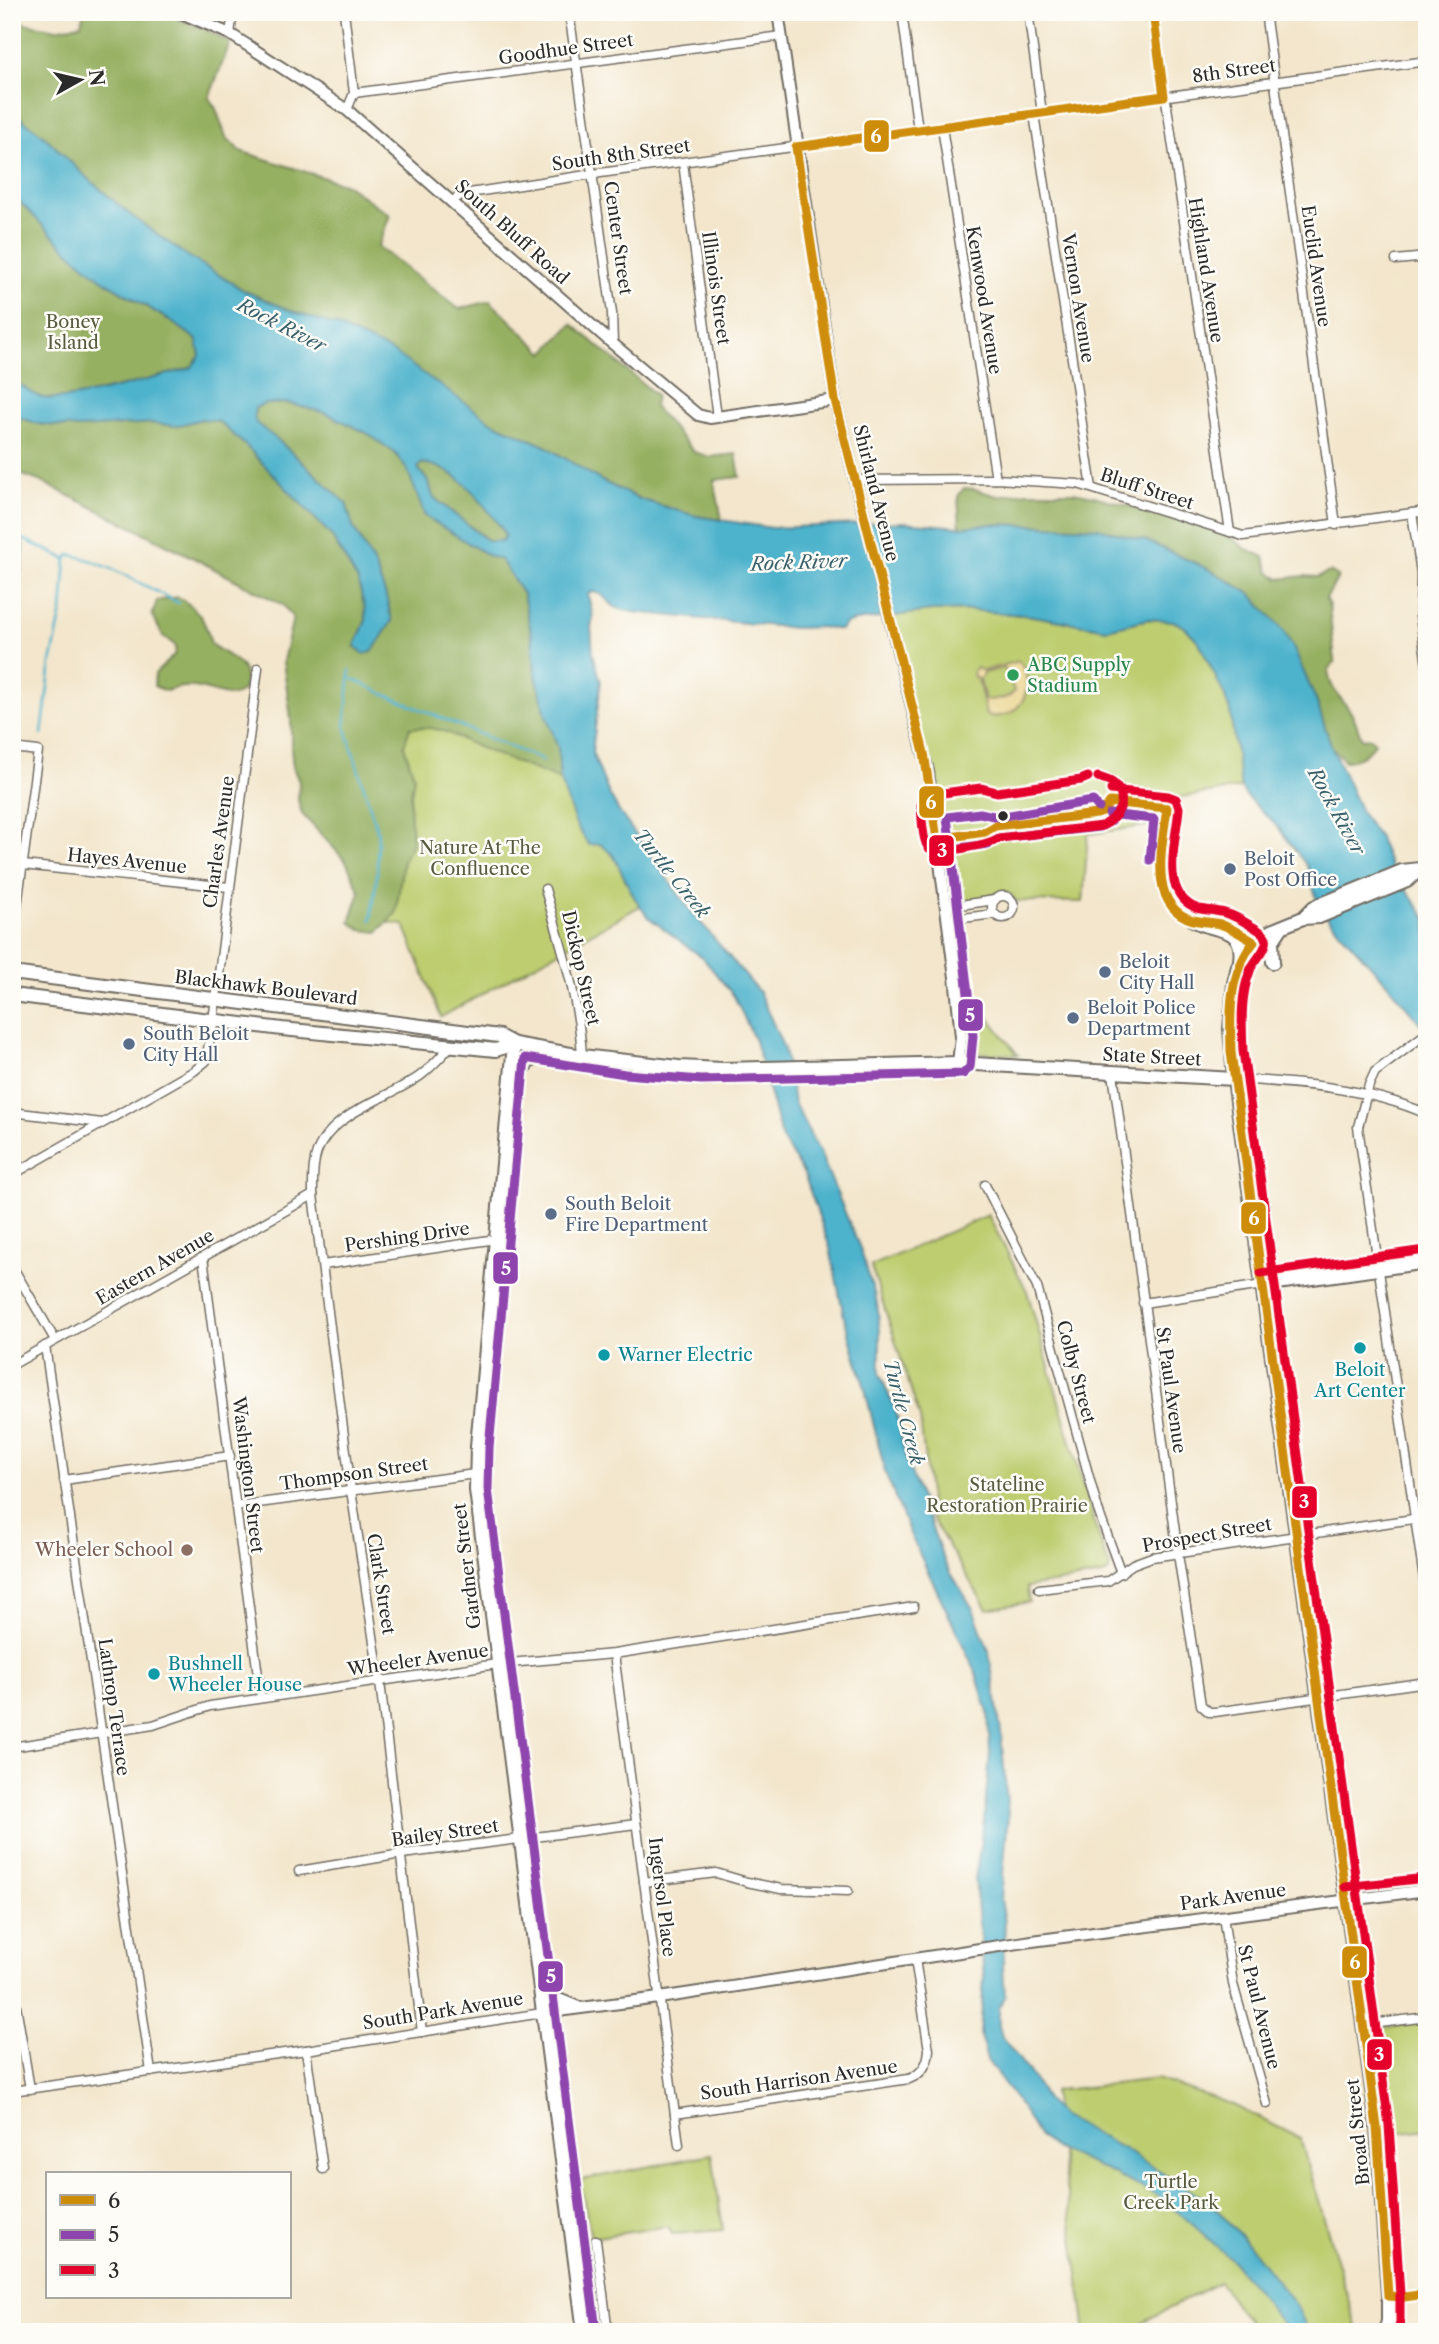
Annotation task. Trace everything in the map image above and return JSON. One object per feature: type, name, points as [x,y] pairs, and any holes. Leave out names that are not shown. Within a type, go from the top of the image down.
[{"type":"main road","name":"Broad Street","points":[[1385,2332],[1388,2296],[1379,2143],[1234,1079],[1230,1029],[1234,983],[1240,961],[1254,942],[1284,925],[1423,868]]},
{"type":"main road","points":[[1189,919],[1206,927],[1226,929],[1232,933],[1239,946],[1240,961]]},
{"type":"main road","points":[[1273,962],[1272,942],[1284,925]]},
{"type":"main road","name":"Blackhawk Boulevard","points":[[12,973],[499,1036],[514,1044],[582,1056],[679,1067],[912,1063]]},
{"type":"main road","name":"Blackhawk Boulevard","points":[[12,995],[213,1021],[451,1046],[496,1050],[514,1044]]},
{"type":"main road","name":"Gardner Street","points":[[514,1044],[475,1474],[477,1507],[584,2332]]},
{"type":"main road","points":[[511,1088],[528,1062],[556,1051]]},
{"type":"main road","name":"State Street","points":[[912,1063],[958,1063],[1234,1079]]},
{"type":"main road","points":[[1263,1285],[1427,1262]]},
{"type":"street","name":"South Bluff Road","points":[[179,12],[230,34],[347,110],[612,344],[693,411],[707,418],[835,400]]},
{"type":"street","points":[[230,34],[233,12]]},
{"type":"street","points":[[344,12],[354,93],[347,110]]},
{"type":"street","name":"Center Street","points":[[569,12],[612,313],[612,344]]},
{"type":"street","name":"Shirland Avenue","points":[[778,12],[835,400],[853,480],[928,768],[961,1037],[958,1063]]},
{"type":"street","points":[[902,12],[918,130]]},
{"type":"street","name":"Vernon Avenue","points":[[1028,12],[1038,113],[1092,488]]},
{"type":"street","name":"Highland Avenue","points":[[1153,12],[1230,532]]},
{"type":"street","name":"Euclid Avenue","points":[[1265,12],[1336,525]]},
{"type":"street","name":"Goodhue Street","points":[[354,93],[781,36]]},
{"type":"street","name":"8th Street","points":[[796,147],[1427,61]]},
{"type":"street","name":"Kenwood Avenue","points":[[942,127],[996,479]]},
{"type":"street","name":"South 8th Street","points":[[452,201],[463,194],[796,147]]},
{"type":"street","name":"Illinois Street","points":[[683,163],[717,417]]},
{"type":"street","points":[[1396,260],[1427,257]]},
{"type":"street","name":"Bluff Street","points":[[853,480],[996,479],[1078,484],[1248,536],[1427,512]]},
{"type":"street","points":[[1412,513],[1421,573],[1420,616],[1427,666]]},
{"type":"street","name":"Charles Avenue","points":[[12,1175],[201,1066],[208,1055],[258,667]]},
{"type":"street","points":[[12,748],[38,751],[12,943]]},
{"type":"street","points":[[1167,808],[1161,871],[1167,898],[1176,911],[1189,919],[1233,929],[1254,942]]},
{"type":"street","name":"Hayes Avenue","points":[[23,865],[229,887]]},
{"type":"street","name":"Dickop Street","points":[[545,888],[567,970],[582,1056]]},
{"type":"street","points":[[946,907],[1005,897],[1011,900],[1014,906],[1007,917],[1001,918],[995,914],[992,907],[995,900]]},
{"type":"street","points":[[947,919],[995,914]]},
{"type":"street","points":[[1425,1035],[1380,1067],[1372,1076],[1358,1127],[1427,1600]]},
{"type":"street","name":"Clark Street","points":[[422,2032],[380,1682],[351,1490],[313,1195],[314,1165],[321,1142],[338,1124],[419,1077],[451,1046]]},
{"type":"street","name":"St Paul Avenue","points":[[1113,1073],[1200,1706],[1215,1712],[1318,1697]]},
{"type":"street","name":"State Street","points":[[1234,1079],[1324,1086],[1366,1094],[1427,1114]]},
{"type":"street","points":[[12,1112],[102,1123]]},
{"type":"street","name":"Colby Street","points":[[985,1185],[1034,1279],[1098,1510],[1121,1573]]},
{"type":"street","name":"Eastern Avenue","points":[[12,1365],[313,1195]]},
{"type":"street","name":"Pershing Drive","points":[[323,1265],[496,1239]]},
{"type":"street","name":"Washington Street","points":[[203,1257],[261,1698]]},
{"type":"street","points":[[12,1266],[55,1340]]},
{"type":"street","points":[[1143,1303],[1263,1285]]},
{"type":"street","name":"Lathrop Terrace","points":[[45,1346],[151,2072]]},
{"type":"street","points":[[64,1479],[230,1456]]},
{"type":"street","name":"Thompson Street","points":[[237,1506],[475,1474]]},
{"type":"street","name":"Prospect Street","points":[[1039,1589],[1102,1582],[1133,1564],[1152,1557],[1427,1517]]},
{"type":"street","name":"Wheeler Avenue","points":[[12,1747],[153,1725],[210,1706],[261,1698],[497,1664],[614,1654],[914,1608]]},
{"type":"street","name":"Ingersol Place","points":[[614,1654],[679,2145]]},
{"type":"street","points":[[1318,1697],[1427,1682]]},
{"type":"street","name":"Bailey Street","points":[[299,1871],[402,1854],[636,1824]]},
{"type":"street","points":[[644,1882],[716,1873],[781,1889],[848,1891]]},
{"type":"street","name":"Park Avenue","points":[[1045,1939],[1427,1890]]},
{"type":"street","name":"St Paul Avenue","points":[[1223,1916],[1233,1984],[1267,2104]]},
{"type":"street","name":"South Park Avenue","points":[[12,2091],[306,2050],[1045,1939]]},
{"type":"street","name":"South Harrison Avenue","points":[[675,2114],[916,2077],[924,2068],[929,2050],[915,1958]]},
{"type":"street","points":[[537,1971],[556,1998],[581,2008]]},
{"type":"street","points":[[12,1980],[30,2089]]},
{"type":"street","points":[[1364,2025],[1427,2017]]},
{"type":"street","points":[[306,2050],[323,2169]]},
{"type":"street","points":[[596,2240],[608,2332]]},
{"type":"street","points":[[1388,2296],[1427,2294]]},
{"type":"green space","points":[[84,12],[161,12],[205,29],[230,43],[209,98],[226,137],[240,151],[347,185],[390,215],[378,247],[459,309],[490,301],[544,353],[572,324],[656,395],[654,407],[694,452],[709,457],[736,454],[740,477],[714,480],[722,520],[696,516],[640,499],[602,481],[545,446],[492,422],[337,326],[291,311],[245,291],[180,251],[129,214],[42,134],[19,117],[12,102],[12,21],[56,29],[81,24]]},
{"type":"green space","name":"Boney Island","points":[[12,194],[98,276],[197,340],[200,356],[191,368],[90,394],[51,399],[40,397],[12,379]]},
{"type":"green space","points":[[287,403],[326,413],[367,433],[395,453],[408,471],[425,516],[489,556],[501,560],[523,594],[532,637],[535,671],[558,748],[560,780],[441,730],[410,728],[404,746],[414,776],[410,801],[412,844],[403,861],[396,913],[378,932],[361,930],[350,922],[360,892],[346,861],[302,814],[298,800],[299,782],[293,767],[291,718],[283,661],[293,618],[283,605],[42,482],[12,471],[12,421],[22,418],[38,424],[80,428],[153,423],[176,426],[201,419],[218,420],[331,535],[358,581],[365,609],[366,620],[355,646],[392,621],[386,596],[375,566],[353,527],[346,503],[279,441],[255,423],[255,408],[265,404]]},
{"type":"green space","points":[[422,463],[448,471],[468,487],[502,529],[505,536],[502,541],[489,541],[433,497],[429,483],[418,468]]},
{"type":"green space","points":[[964,488],[997,496],[1027,492],[1073,492],[1094,496],[1210,529],[1234,539],[1244,548],[1264,557],[1269,571],[1279,579],[1317,577],[1330,572],[1338,577],[1326,599],[1335,662],[1328,670],[1329,678],[1351,712],[1362,739],[1371,738],[1375,743],[1360,758],[1345,761],[1332,748],[1316,700],[1251,594],[1208,569],[1146,541],[1098,528],[995,524],[960,527],[958,496]]},
{"type":"green space","points":[[1427,516],[1427,593],[1423,594],[1425,577],[1417,517]]},
{"type":"green space","name":"Nature At The Confluence","points":[[439,524],[600,844],[613,855],[640,906],[441,1017],[404,925],[371,920]]},
{"type":"green space","points":[[178,597],[192,606],[200,616],[211,644],[242,667],[245,674],[243,691],[232,696],[192,687],[166,691],[154,686],[155,674],[175,654],[176,646],[163,636],[152,615],[157,601]]},
{"type":"green space","points":[[970,610],[1033,616],[1107,629],[1149,619],[1173,621],[1185,627],[1199,642],[1230,711],[1241,788],[1161,800],[1159,824],[1088,834],[1083,902],[1016,901],[1003,892],[973,901],[955,901],[949,894],[892,616]]},
{"type":"green space","points":[[961,982],[1018,1055],[979,1053],[970,1049]]},
{"type":"green space","name":"Stateline Restoration Prairie","points":[[988,1215],[1027,1291],[1110,1568],[1108,1573],[1103,1575],[1027,1587],[1029,1602],[987,1609],[932,1519],[920,1418],[871,1266]]},
{"type":"green space","points":[[1427,2022],[1427,2129],[1386,2134],[1373,2033],[1380,2028]]},
{"type":"green space","name":"Turtle Creek Park","points":[[1157,2079],[1231,2104],[1300,2138],[1358,2332],[1256,2332],[1219,2282],[1124,2332],[1086,2332],[1053,2091]]},
{"type":"green space","points":[[712,2154],[723,2230],[672,2234],[668,2226],[591,2238],[580,2180]]},
{"type":"sand","points":[[1019,661],[1025,671],[1026,691],[1022,701],[1008,714],[986,715],[978,679],[974,677],[973,671],[977,668],[983,671]],"holes":[[[1004,668],[1009,674],[1014,692],[1004,698],[985,700],[980,680],[983,673]]]},
{"type":"water","name":"Rock River","points":[[12,102],[19,117],[42,134],[84,175],[129,214],[180,251],[245,291],[291,311],[337,326],[393,352],[492,422],[545,446],[602,481],[639,499],[696,516],[772,528],[903,522],[960,527],[995,524],[1098,528],[1146,541],[1208,569],[1251,594],[1284,631],[1316,700],[1332,748],[1362,814],[1379,838],[1392,870],[1427,919],[1427,1032],[1327,917],[1317,901],[1307,866],[1277,826],[1241,788],[1230,711],[1199,642],[1185,627],[1173,621],[1149,619],[1107,629],[1033,616],[970,610],[931,611],[855,621],[845,624],[841,630],[821,627],[795,628],[633,612],[615,607],[599,594],[591,592],[588,595],[593,618],[593,653],[601,682],[592,752],[620,813],[691,911],[759,992],[772,1021],[784,1049],[794,1103],[820,1153],[860,1248],[877,1302],[880,1374],[896,1412],[906,1459],[946,1565],[973,1609],[989,1651],[1001,1732],[1008,1815],[1001,1900],[1005,1922],[1005,1996],[999,2008],[1002,2037],[1032,2076],[1047,2101],[1062,2116],[1122,2148],[1212,2204],[1281,2286],[1298,2309],[1309,2332],[1289,2332],[1230,2258],[1153,2193],[1055,2148],[1038,2136],[1022,2108],[987,2060],[980,2034],[984,1977],[975,1879],[990,1753],[988,1713],[975,1670],[911,1536],[886,1475],[844,1317],[830,1248],[804,1174],[782,1139],[755,1041],[734,996],[703,958],[648,917],[634,897],[613,855],[600,844],[589,845],[576,825],[560,780],[558,748],[535,671],[532,637],[523,594],[501,560],[489,556],[425,516],[408,471],[395,453],[367,433],[326,413],[287,403],[265,404],[255,408],[254,416],[256,423],[346,503],[353,527],[375,566],[392,621],[372,652],[364,654],[355,646],[366,620],[358,581],[331,535],[247,447],[218,421],[201,419],[176,426],[152,423],[80,428],[38,424],[22,418],[12,421],[12,379],[40,397],[69,397],[191,368],[200,356],[197,340],[90,270],[12,194]],"holes":[[[422,463],[448,471],[477,497],[502,529],[505,536],[502,541],[488,541],[433,497],[429,483],[418,468]]]},
{"type":"water","points":[[12,536],[20,536],[24,548],[21,571],[12,581]]},
{"type":"waterway","points":[[23,539],[66,559],[62,611],[51,663],[42,734]]},
{"type":"waterway","points":[[66,559],[70,555],[95,562],[179,603]]},
{"type":"waterway","points":[[350,670],[345,726],[378,833],[377,875],[371,920]]},
{"type":"waterway","points":[[351,678],[544,761]]},
{"type":"transit line","name":"6","points":[[1153,12],[1164,96],[796,147],[835,400],[924,753],[937,839],[985,832],[995,826],[1097,814],[1103,812],[1110,802],[1167,808],[1161,872],[1163,888],[1169,902],[1178,913],[1193,920],[1220,924],[1254,942],[1239,967],[1232,994],[1231,1052],[1377,2127],[1388,2296],[1427,2294]]},
{"type":"transit line","name":"3","points":[[1088,777],[997,792],[981,788],[928,795],[921,805],[927,845],[934,850],[952,850],[999,838],[1102,826],[1117,813],[1121,796],[1112,783],[1098,777]]},
{"type":"transit line","name":"3","points":[[1111,790],[1176,799],[1179,808],[1173,876],[1183,899],[1196,908],[1233,916],[1259,930],[1266,938],[1265,946],[1252,967],[1245,990],[1242,1011],[1243,1051],[1389,2125],[1400,2295],[1398,2332]]},
{"type":"transit line","name":"5","points":[[596,2330],[488,1489],[489,1447],[525,1058],[625,1074],[701,1080],[963,1074],[970,1067],[973,1036],[947,817],[980,813],[998,817],[1093,801],[1099,808]]},
{"type":"transit line","name":"5","points":[[939,851],[988,844],[999,838],[1100,827],[1111,821],[1120,808]]},
{"type":"transit line","name":"5","points":[[1109,814],[1154,819],[1150,860]]},
{"type":"transit line","name":"3","points":[[1261,1273],[1425,1250]]},
{"type":"transit line","name":"3","points":[[1345,1887],[1426,1878]]},
{"type":"place","name":"ABC Supply Stadium","points":[[1013,675]]},
{"type":"place","name":"Beloit Post Office","points":[[1230,869]]},
{"type":"place","name":"Beloit City Hall","points":[[1105,972]]},
{"type":"place","name":"Beloit Police Department","points":[[1073,1018]]},
{"type":"place","name":"South Beloit City Hall","points":[[129,1044]]},
{"type":"place","name":"South Beloit Fire Department","points":[[551,1214]]},
{"type":"place","name":"Beloit Art Center","points":[[1360,1348]]},
{"type":"place","name":"Warner Electric","points":[[604,1355]]},
{"type":"place","name":"Wheeler School","points":[[187,1550]]},
{"type":"place","name":"Bushnell Wheeler House","points":[[154,1674]]},
{"type":"water label","name":"Turtle Creek","points":[[672,873]]},
{"type":"water label","name":"Turtle Creek","points":[[904,1412]]}]
